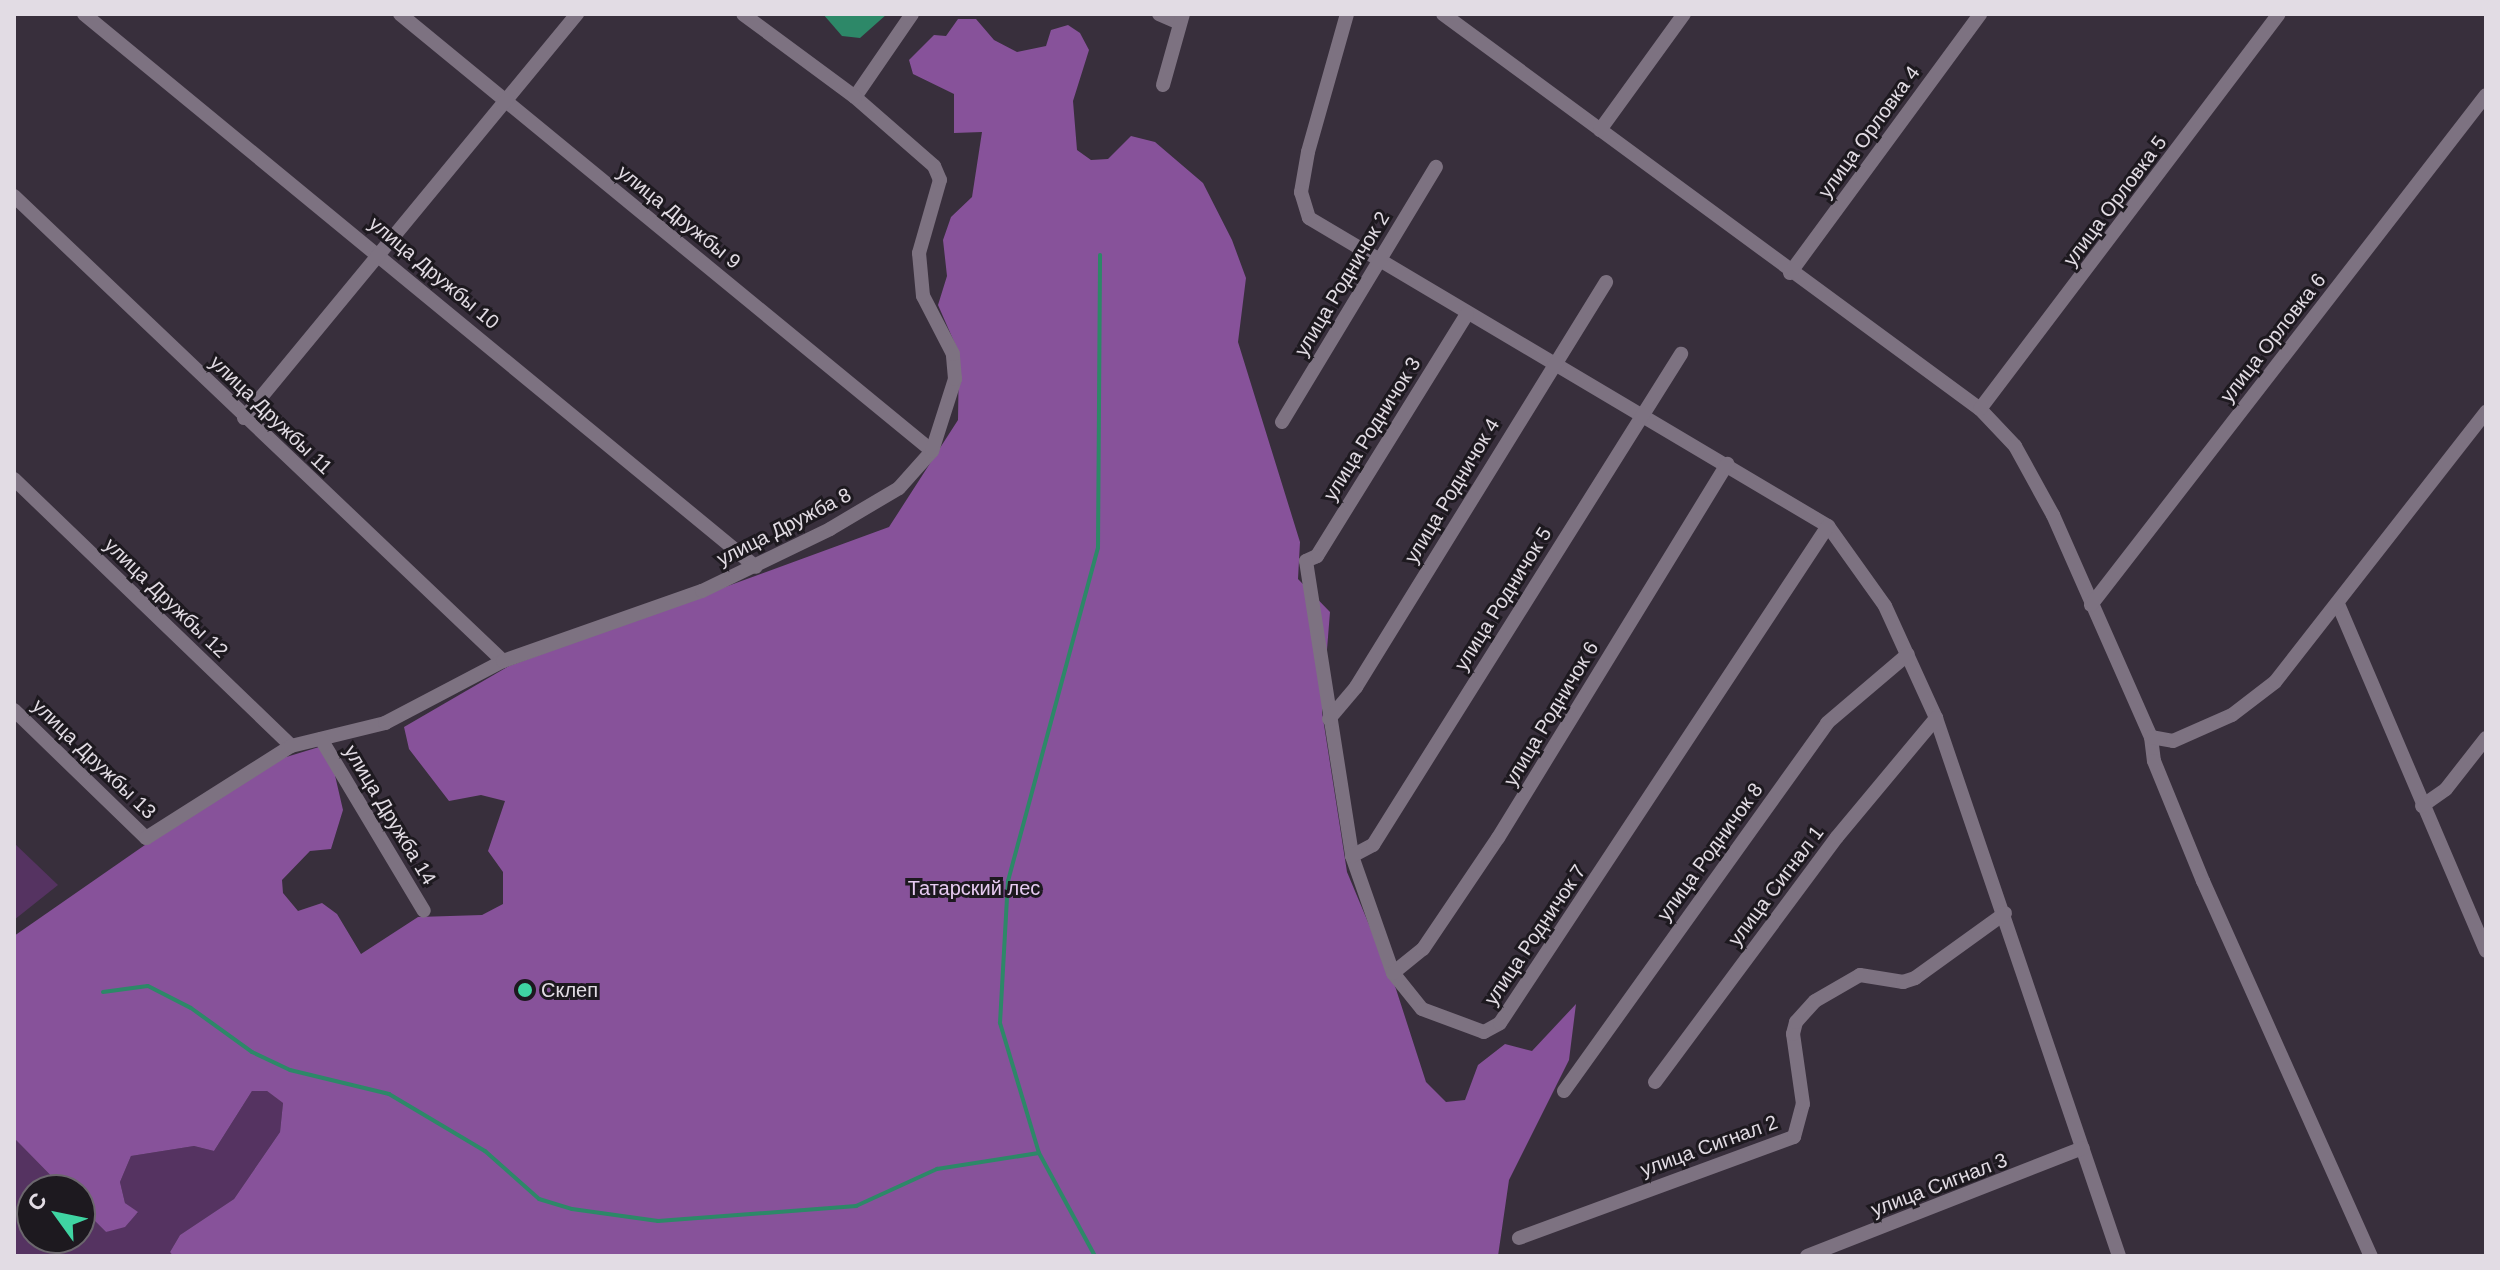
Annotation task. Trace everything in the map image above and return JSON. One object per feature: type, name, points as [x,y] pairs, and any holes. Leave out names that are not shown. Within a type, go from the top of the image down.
[{"type":"street","name":"улица Дружбы 10","points":[[84,14],[380,253],[756,567]]},
{"type":"street","name":"улица Дружбы 9","points":[[400,14],[932,451]]},
{"type":"street","points":[[244,418],[577,14]]},
{"type":"street","name":"улица Дружба 8","points":[[146,838],[291,746],[385,723],[503,661],[642,616],[756,567],[899,488],[932,451],[955,379],[953,354],[923,296],[919,253],[940,180],[934,166],[855,97],[743,14]]},
{"type":"street","points":[[855,97],[912,14]]},
{"type":"street","points":[[1159,14],[1181,18],[1163,85]]},
{"type":"street","points":[[1347,14],[1301,192],[1309,218],[1828,526],[1885,606],[1936,718],[2005,913],[2119,1256]]},
{"type":"street","points":[[1600,130],[1684,14]]},
{"type":"street","name":"улица Орловка 4","points":[[1790,273],[1980,14]]},
{"type":"street","name":"улица Орловка 5","points":[[1980,409],[2279,14]]},
{"type":"street","points":[[1446,15],[1790,273],[1980,409],[2034,475],[2151,737],[2154,761],[2203,881],[2371,1256]]},
{"type":"street","name":"улица Орловка 6","points":[[2091,605],[2486,95]]},
{"type":"street","name":"улица Родничок 2","points":[[1282,422],[1436,167]]},
{"type":"street","name":"улица Дружбы 11","points":[[14,196],[503,661]]},
{"type":"street","name":"улица Родничок 4","points":[[1329,719],[1356,687],[1606,282]]},
{"type":"street","name":"улица Родничок 3","points":[[1306,561],[1317,556],[1467,314]]},
{"type":"street","name":"улица Родничок 5","points":[[1352,856],[1373,845],[1681,354]]},
{"type":"street","points":[[2151,737],[2173,741],[2232,715],[2259,696],[2338,604],[2486,412]]},
{"type":"street","name":"улица Родничок 6","points":[[1393,973],[1423,949],[1498,838],[1727,464]]},
{"type":"street","name":"улица Дружбы 12","points":[[14,479],[291,746]]},
{"type":"street","name":"улица Родничок 7","points":[[1306,561],[1352,856],[1393,973],[1422,1009],[1453,1024],[1484,1032],[1500,1023],[1828,526]]},
{"type":"street","points":[[2338,604],[2486,951]]},
{"type":"street","name":"улица Родничок 8","points":[[1564,1091],[1827,723],[1908,654]]},
{"type":"street","name":"улица Дружбы 13","points":[[14,710],[146,838]]},
{"type":"street","name":"улица Сигнал 1","points":[[1655,1082],[1837,837],[1936,718]]},
{"type":"street","points":[[2422,806],[2446,789],[2486,738]]},
{"type":"street","name":"улица Дружба 14","points":[[321,739],[424,911]]},
{"type":"street","name":"улица Сигнал 2","points":[[1519,1238],[1794,1137],[1803,1104],[1793,1034],[1796,1022],[1843,981],[1874,974],[1903,982],[1915,978],[2005,913]]},
{"type":"street","name":"улица Сигнал 3","points":[[1807,1256],[2083,1148]]},
{"type":"shaded area","points":[[823,14],[887,14],[860,38],[842,36]]},
{"type":"shaded area","points":[[14,843],[58,885],[14,920]]},
{"type":"shaded area","points":[[252,1091],[267,1091],[283,1103],[280,1132],[234,1199],[180,1235],[170,1252],[173,1256],[14,1256],[14,1138],[49,1174],[16,1174],[16,1254],[96,1254],[96,1222],[106,1232],[138,1213],[125,1203],[120,1182],[131,1156],[194,1146],[214,1151]]},
{"type":"green space","name":"Татарский лес","points":[[958,19],[976,19],[994,40],[1017,52],[1046,46],[1051,30],[1068,25],[1080,33],[1089,50],[1073,101],[1077,150],[1091,160],[1108,159],[1131,136],[1155,142],[1203,183],[1232,240],[1246,278],[1238,342],[1300,542],[1298,579],[1330,612],[1322,712],[1347,872],[1396,989],[1426,1082],[1446,1102],[1465,1100],[1478,1065],[1505,1044],[1532,1051],[1576,1004],[1569,1060],[1509,1180],[1498,1256],[173,1256],[170,1252],[180,1235],[234,1199],[280,1132],[283,1103],[267,1091],[252,1091],[214,1151],[194,1146],[131,1156],[120,1182],[125,1203],[138,1212],[125,1227],[106,1232],[96,1222],[96,1174],[49,1174],[14,1138],[14,936],[214,797],[283,758],[319,747],[331,758],[343,810],[331,849],[310,851],[282,880],[283,893],[298,911],[322,903],[337,914],[361,954],[418,917],[482,915],[503,904],[503,872],[488,851],[505,801],[481,795],[449,801],[409,749],[404,727],[509,666],[889,527],[958,420],[959,353],[938,305],[947,276],[943,240],[951,217],[972,197],[982,132],[954,133],[954,94],[913,74],[909,60],[934,35],[946,36]]},
{"type":"waterway","points":[[1039,1153],[1000,1023],[1008,881],[1098,548],[1100,255]]},
{"type":"waterway","points":[[103,992],[148,986],[191,1008],[252,1052],[290,1070],[389,1094],[485,1151],[539,1199],[572,1209],[658,1221],[856,1206],[937,1169],[1039,1153],[1095,1256]]},
{"type":"place","name":"Склеп","points":[[525,990]]}]
